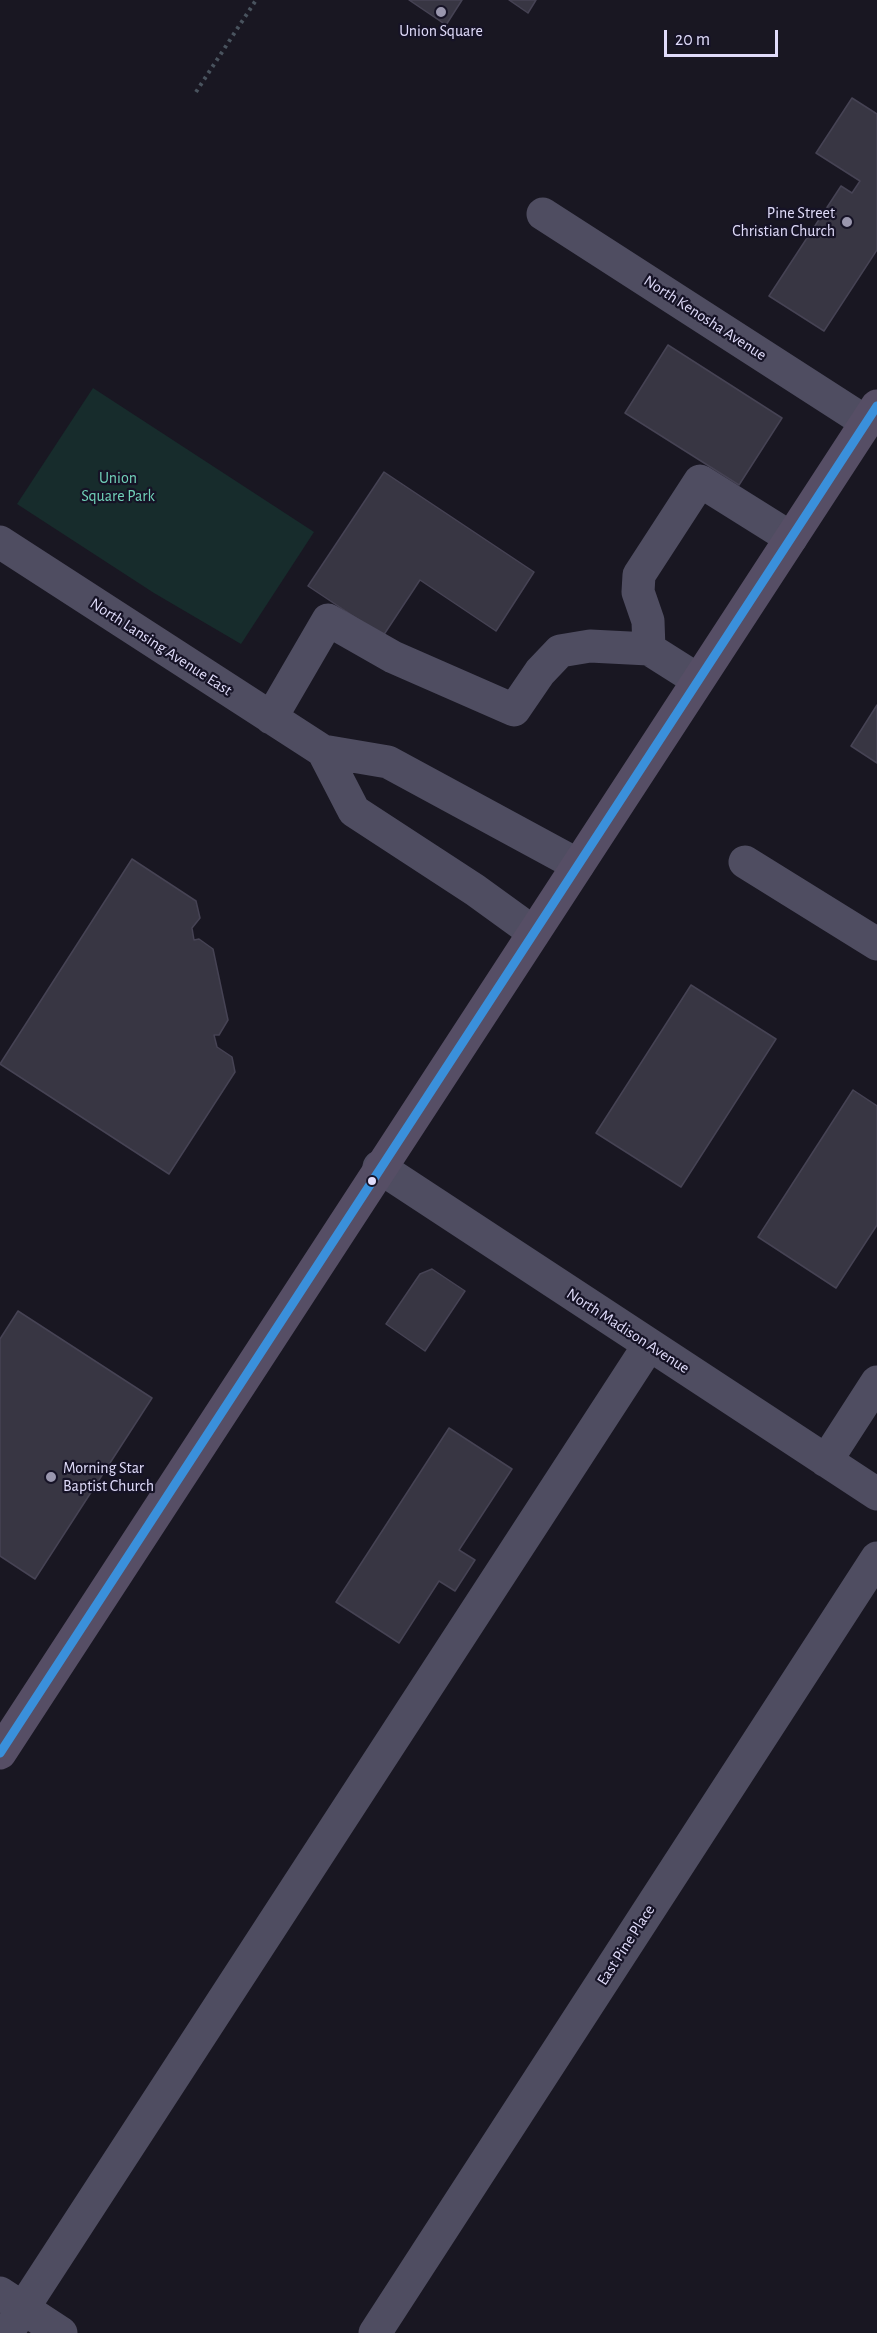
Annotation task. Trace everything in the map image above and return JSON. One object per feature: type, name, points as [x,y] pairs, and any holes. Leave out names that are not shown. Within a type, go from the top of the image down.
[{"type":"main road","points":[[0,1753],[379,1167],[872,414]]},
{"type":"street","name":"North Kenosha Avenue","points":[[543,214],[872,414]]},
{"type":"street","points":[[649,650],[648,621],[638,592],[639,575],[700,481],[791,538]]},
{"type":"street","name":"North Lansing Avenue East","points":[[0,542],[323,751],[388,762],[578,865]]},
{"type":"street","points":[[271,718],[327,620],[393,657],[514,710],[540,672],[560,651],[590,646],[649,650],[698,680]]},
{"type":"street","points":[[323,751],[354,811],[475,890],[533,932]]},
{"type":"street","points":[[746,862],[877,944]]},
{"type":"street","name":"North Madison Avenue","points":[[379,1167],[877,1494]]},
{"type":"street","points":[[61,2333],[10,2311],[649,1345]]},
{"type":"street","points":[[826,1461],[877,1382]]},
{"type":"street","name":"East Pine Place","points":[[375,2333],[877,1558]]},
{"type":"path","points":[[196,92],[256,0]]},
{"type":"green space","name":"Union Square Park","points":[[93,388],[314,532],[241,644],[154,593],[17,504]]},
{"type":"building","name":"Union Square","points":[[409,0],[462,0],[446,25]]},
{"type":"building","name":"Union Square","points":[[509,0],[536,0],[528,13]]},
{"type":"building","name":"Pine Street Christian Church","points":[[852,98],[877,114],[877,250],[824,331],[769,296],[841,186],[852,193],[860,181],[816,153]]},
{"type":"building","points":[[668,345],[782,418],[739,485],[625,413]]},
{"type":"building","points":[[384,472],[534,572],[496,631],[420,580],[383,636],[308,586]]},
{"type":"building","points":[[877,705],[877,763],[851,746]]},
{"type":"building","points":[[132,859],[196,901],[200,918],[192,928],[194,940],[199,939],[213,949],[228,1020],[219,1035],[214,1035],[217,1047],[232,1057],[235,1072],[169,1174],[0,1064]]},
{"type":"building","points":[[691,985],[776,1039],[681,1187],[596,1133]]},
{"type":"building","points":[[853,1090],[877,1106],[877,1225],[836,1288],[758,1237]]},
{"type":"building","points":[[432,1269],[465,1291],[425,1351],[386,1324],[420,1274]]},
{"type":"building","name":"Morning Star Baptist Church","points":[[18,1311],[152,1398],[35,1579],[0,1556],[0,1339]]},
{"type":"building","points":[[449,1428],[512,1469],[459,1550],[475,1560],[455,1591],[439,1581],[399,1643],[336,1602]]},
{"type":"transit line","points":[[0,1753],[877,406]]},
{"type":"place","name":"Union Square","points":[[441,12]]},
{"type":"place","name":"Pine Street Christian Church","points":[[847,222]]},
{"type":"place","name":"Morning Star Baptist Church","points":[[51,1477]]}]
